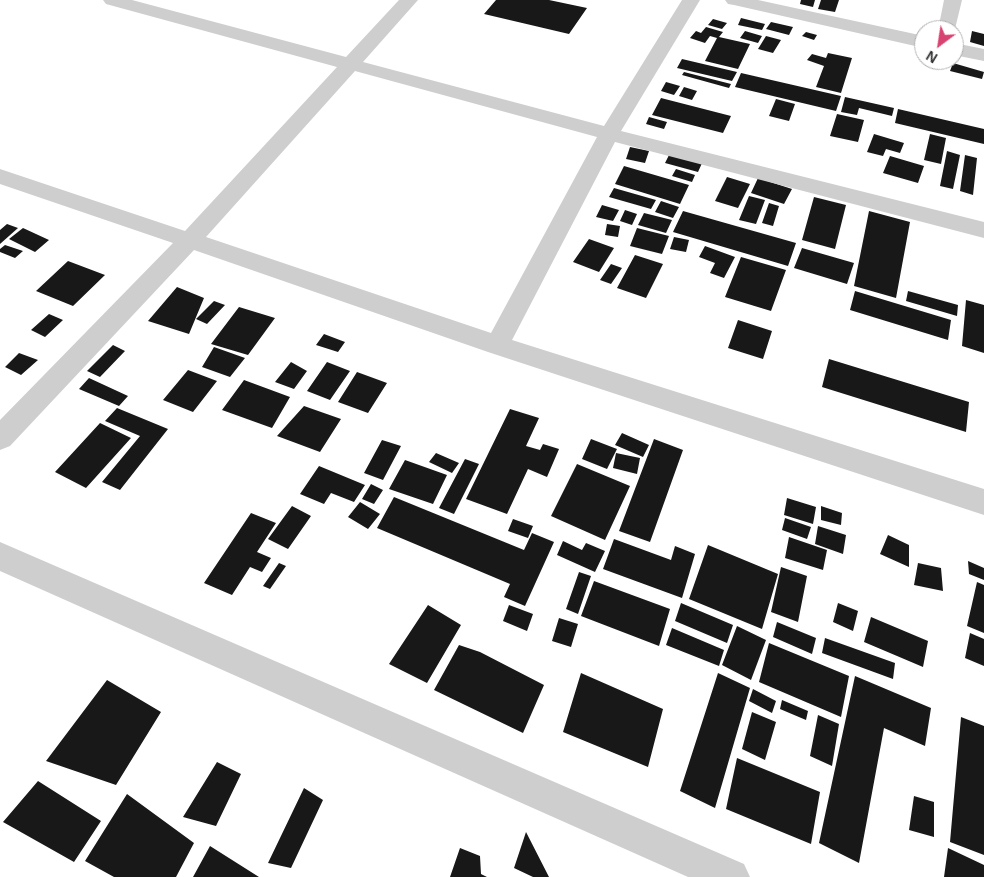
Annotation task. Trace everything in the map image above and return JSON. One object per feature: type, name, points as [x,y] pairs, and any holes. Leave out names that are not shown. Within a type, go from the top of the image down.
[{"type":"street","points":[[112,0],[609,134],[984,230]]},
{"type":"street","points":[[0,438],[190,240],[352,64],[408,0]]},
{"type":"street","points":[[497,344],[609,134],[691,0]]},
{"type":"street","points":[[734,0],[914,40]]},
{"type":"street","points":[[950,20],[953,0]]},
{"type":"street","points":[[964,51],[984,56]]},
{"type":"street","points":[[0,176],[497,344],[984,502]]},
{"type":"street","points":[[0,556],[731,877]]},
{"type":"building","points":[[496,0],[549,0],[587,8],[569,34],[484,14]]},
{"type":"building","points":[[801,0],[815,0],[813,7],[800,4]]},
{"type":"building","points":[[821,0],[839,0],[835,12],[818,9]]},
{"type":"building","points":[[741,18],[765,24],[762,30],[738,25]]},
{"type":"building","points":[[713,19],[727,23],[722,29],[708,25]]},
{"type":"building","points":[[771,22],[793,27],[789,35],[766,29]]},
{"type":"building","points":[[706,27],[723,32],[719,37],[750,44],[738,69],[705,61],[717,38],[710,36],[705,43],[690,38],[696,31],[701,33]]},
{"type":"building","points":[[745,31],[762,36],[758,43],[740,38]]},
{"type":"building","points":[[972,31],[984,34],[984,46],[970,42]]},
{"type":"building","points":[[806,32],[817,35],[814,40],[802,36]]},
{"type":"building","points":[[766,36],[781,40],[773,53],[758,49]]},
{"type":"building","points":[[828,53],[852,58],[841,93],[816,87],[824,66],[807,60],[812,54],[826,58]]},
{"type":"building","points":[[682,59],[737,72],[732,81],[677,68]]},
{"type":"building","points":[[964,66],[984,72],[982,79],[950,71],[964,70]]},
{"type":"building","points":[[684,72],[731,84],[729,88],[682,75]]},
{"type":"building","points":[[741,73],[841,96],[836,111],[735,87]]},
{"type":"building","points":[[666,82],[680,86],[674,95],[661,91]]},
{"type":"building","points":[[684,87],[697,91],[692,100],[679,96]]},
{"type":"building","points":[[845,97],[894,108],[892,116],[859,108],[857,115],[841,112]]},
{"type":"building","points":[[661,98],[731,116],[723,133],[652,115]]},
{"type":"building","points":[[776,99],[795,104],[789,121],[769,116]]},
{"type":"building","points":[[898,109],[984,129],[984,144],[895,123]]},
{"type":"building","points":[[837,114],[864,120],[858,142],[830,136]]},
{"type":"building","points":[[649,117],[667,122],[664,129],[646,124]]},
{"type":"building","points":[[874,134],[904,143],[900,153],[886,149],[883,156],[867,152]]},
{"type":"building","points":[[930,134],[946,138],[941,164],[924,160]]},
{"type":"building","points":[[630,147],[649,151],[645,163],[626,159]]},
{"type":"building","points":[[947,151],[960,155],[953,189],[940,186]]},
{"type":"building","points":[[670,153],[703,161],[698,172],[665,163]]},
{"type":"building","points":[[965,155],[977,158],[973,195],[960,191]]},
{"type":"building","points":[[890,156],[924,166],[918,183],[883,173]]},
{"type":"building","points":[[624,166],[689,185],[680,204],[615,184]]},
{"type":"building","points":[[676,169],[695,175],[692,182],[672,176]]},
{"type":"building","points":[[727,177],[750,184],[738,208],[715,201]]},
{"type":"building","points":[[758,178],[792,189],[784,204],[751,193]]},
{"type":"building","points":[[614,188],[656,200],[651,209],[609,197]]},
{"type":"building","points":[[749,196],[765,200],[756,224],[739,220]]},
{"type":"building","points":[[814,197],[846,205],[835,249],[802,240]]},
{"type":"building","points":[[661,201],[679,207],[673,218],[655,212]]},
{"type":"building","points":[[769,203],[779,206],[773,226],[762,223]]},
{"type":"building","points":[[602,205],[619,210],[613,221],[596,217]]},
{"type":"building","points":[[625,210],[637,214],[632,225],[620,221]]},
{"type":"building","points":[[683,211],[796,243],[788,266],[673,232]]},
{"type":"building","points":[[869,211],[910,222],[896,298],[854,286]]},
{"type":"building","points":[[644,213],[672,220],[666,233],[638,225]]},
{"type":"building","points":[[7,224],[18,228],[0,244],[0,230]]},
{"type":"building","points":[[607,224],[620,226],[618,237],[605,235]]},
{"type":"building","points":[[23,228],[49,240],[35,252],[9,239]]},
{"type":"building","points":[[637,228],[669,236],[662,254],[630,246]]},
{"type":"building","points":[[674,237],[689,240],[686,252],[670,249]]},
{"type":"building","points":[[589,239],[614,248],[599,272],[573,262]]},
{"type":"building","points":[[5,245],[23,251],[15,258],[0,252],[0,249]]},
{"type":"building","points":[[705,246],[735,257],[724,278],[710,273],[715,263],[699,257]]},
{"type":"building","points":[[802,248],[854,263],[847,284],[794,268]]},
{"type":"building","points":[[635,255],[663,264],[646,298],[617,288]]},
{"type":"building","points":[[741,257],[786,270],[771,311],[725,297]]},
{"type":"building","points":[[68,261],[105,275],[73,306],[36,291]]},
{"type":"building","points":[[611,264],[622,268],[611,284],[600,280]]},
{"type":"building","points":[[177,287],[204,298],[189,334],[148,321]]},
{"type":"building","points":[[855,291],[951,320],[948,340],[850,310]]},
{"type":"building","points":[[908,291],[958,305],[957,316],[906,301]]},
{"type":"building","points":[[966,300],[984,305],[984,353],[962,346]]},
{"type":"building","points":[[214,301],[225,305],[207,324],[196,319]]},
{"type":"building","points":[[239,307],[275,318],[248,355],[211,344]]},
{"type":"building","points":[[49,314],[63,320],[45,337],[31,330]]},
{"type":"building","points":[[738,320],[772,331],[763,359],[728,348]]},
{"type":"building","points":[[324,334],[345,342],[338,352],[316,345]]},
{"type":"building","points":[[113,345],[125,351],[100,377],[87,371]]},
{"type":"building","points":[[214,347],[245,358],[230,377],[202,367]]},
{"type":"building","points":[[19,353],[38,360],[21,375],[5,367]]},
{"type":"building","points":[[829,359],[969,402],[966,432],[822,387]]},
{"type":"building","points":[[291,362],[307,371],[294,389],[275,382]]},
{"type":"building","points":[[327,362],[350,371],[330,400],[307,391]]},
{"type":"building","points":[[188,370],[217,381],[193,412],[163,400]]},
{"type":"building","points":[[357,372],[387,383],[368,413],[338,402]]},
{"type":"building","points":[[89,378],[128,396],[119,406],[79,389]]},
{"type":"building","points":[[244,380],[290,397],[272,428],[222,410]]},
{"type":"building","points":[[304,406],[341,419],[320,452],[277,436]]},
{"type":"building","points":[[117,408],[168,429],[120,490],[102,482],[140,436],[105,421]]},
{"type":"building","points":[[510,409],[539,418],[526,446],[540,450],[543,444],[559,449],[547,477],[528,469],[507,514],[466,499]]},
{"type":"building","points":[[100,423],[131,438],[86,488],[55,472]]},
{"type":"building","points":[[622,433],[649,445],[643,457],[615,445]]},
{"type":"building","points":[[591,439],[617,449],[607,469],[582,459]]},
{"type":"building","points":[[654,439],[683,450],[650,542],[619,531]]},
{"type":"building","points":[[382,440],[401,446],[383,480],[364,473]]},
{"type":"building","points":[[436,453],[459,463],[452,473],[429,462]]},
{"type":"building","points":[[616,453],[640,458],[637,474],[613,468]]},
{"type":"building","points":[[465,459],[479,464],[454,514],[439,508]]},
{"type":"building","points":[[405,460],[447,475],[433,504],[389,489]]},
{"type":"building","points":[[577,464],[630,486],[605,540],[551,516]]},
{"type":"building","points":[[319,466],[365,485],[354,502],[331,493],[324,504],[300,494]]},
{"type":"building","points":[[371,484],[383,490],[374,504],[362,499]]},
{"type":"building","points":[[394,497],[524,550],[532,533],[554,542],[525,606],[504,597],[510,584],[377,528]]},
{"type":"building","points":[[787,498],[816,507],[813,524],[784,515]]},
{"type":"building","points":[[360,502],[380,514],[368,529],[348,517]]},
{"type":"building","points":[[292,506],[311,516],[288,549],[268,539]]},
{"type":"building","points":[[821,506],[842,513],[841,525],[821,520]]},
{"type":"building","points":[[251,513],[276,523],[257,552],[271,558],[262,572],[250,567],[232,595],[204,583]]},
{"type":"building","points":[[785,518],[811,527],[807,539],[782,530]]},
{"type":"building","points":[[513,519],[533,526],[528,538],[508,531]]},
{"type":"building","points":[[818,526],[846,535],[843,554],[815,544]]},
{"type":"building","points":[[888,535],[909,545],[909,567],[880,554]]},
{"type":"building","points":[[789,537],[827,550],[823,570],[785,558]]},
{"type":"building","points":[[614,539],[671,560],[675,546],[695,554],[682,598],[603,569]]},
{"type":"building","points":[[563,541],[582,550],[586,543],[605,551],[595,572],[557,555]]},
{"type":"building","points":[[708,545],[778,574],[762,629],[689,599]]},
{"type":"building","points":[[968,561],[984,568],[984,580],[969,574]]},
{"type":"building","points":[[279,563],[286,566],[270,589],[263,586]]},
{"type":"building","points":[[918,563],[941,568],[943,591],[914,585]]},
{"type":"building","points":[[781,567],[807,576],[798,622],[771,612]]},
{"type":"building","points":[[579,572],[591,576],[578,614],[566,609]]},
{"type":"building","points":[[594,581],[670,609],[659,646],[581,616]]},
{"type":"building","points":[[977,582],[984,585],[984,633],[967,626]]},
{"type":"building","points":[[681,603],[733,625],[727,643],[675,621]]},
{"type":"building","points":[[838,603],[858,611],[853,631],[833,622]]},
{"type":"building","points":[[428,605],[461,625],[427,683],[389,664]]},
{"type":"building","points":[[509,605],[533,614],[527,631],[503,621]]},
{"type":"building","points":[[871,617],[928,641],[923,667],[864,642]]},
{"type":"building","points":[[559,618],[578,624],[571,647],[552,641]]},
{"type":"building","points":[[777,622],[816,638],[812,654],[773,637]]},
{"type":"building","points":[[737,626],[766,640],[751,680],[722,665]]},
{"type":"building","points":[[672,628],[724,650],[719,666],[666,645]]},
{"type":"building","points":[[970,633],[984,639],[984,666],[965,658]]},
{"type":"building","points":[[825,638],[895,663],[893,679],[822,653]]},
{"type":"building","points":[[769,643],[849,676],[841,717],[759,682]]},
{"type":"building","points":[[459,645],[480,652],[544,685],[523,733],[434,690]]},
{"type":"building","points":[[581,673],[663,709],[648,767],[563,732]]},
{"type":"building","points":[[718,673],[750,688],[715,808],[680,791]]},
{"type":"building","points":[[855,676],[931,708],[925,746],[884,728],[859,863],[819,843]]},
{"type":"building","points":[[107,680],[161,712],[116,785],[46,761]]},
{"type":"building","points":[[753,689],[776,701],[772,713],[749,701]]},
{"type":"building","points":[[782,700],[808,711],[806,720],[780,709]]},
{"type":"building","points":[[752,712],[776,722],[765,760],[742,749]]},
{"type":"building","points":[[818,715],[839,724],[832,766],[810,756]]},
{"type":"building","points":[[961,717],[984,726],[984,855],[950,842]]},
{"type":"building","points":[[737,758],[820,792],[811,844],[726,809]]},
{"type":"building","points":[[217,762],[241,774],[216,826],[183,817]]},
{"type":"building","points":[[38,781],[101,821],[74,862],[3,822]]},
{"type":"building","points":[[304,788],[323,800],[291,868],[268,863]]},
{"type":"building","points":[[127,794],[194,843],[176,877],[114,877],[85,861]]},
{"type":"building","points":[[914,796],[934,802],[934,837],[909,830]]},
{"type":"building","points":[[526,832],[549,877],[533,877],[514,868]]},
{"type":"building","points":[[210,846],[259,877],[193,877]]},
{"type":"building","points":[[460,848],[480,856],[481,874],[487,877],[450,877]]},
{"type":"building","points":[[948,848],[984,865],[984,877],[944,877]]}]
